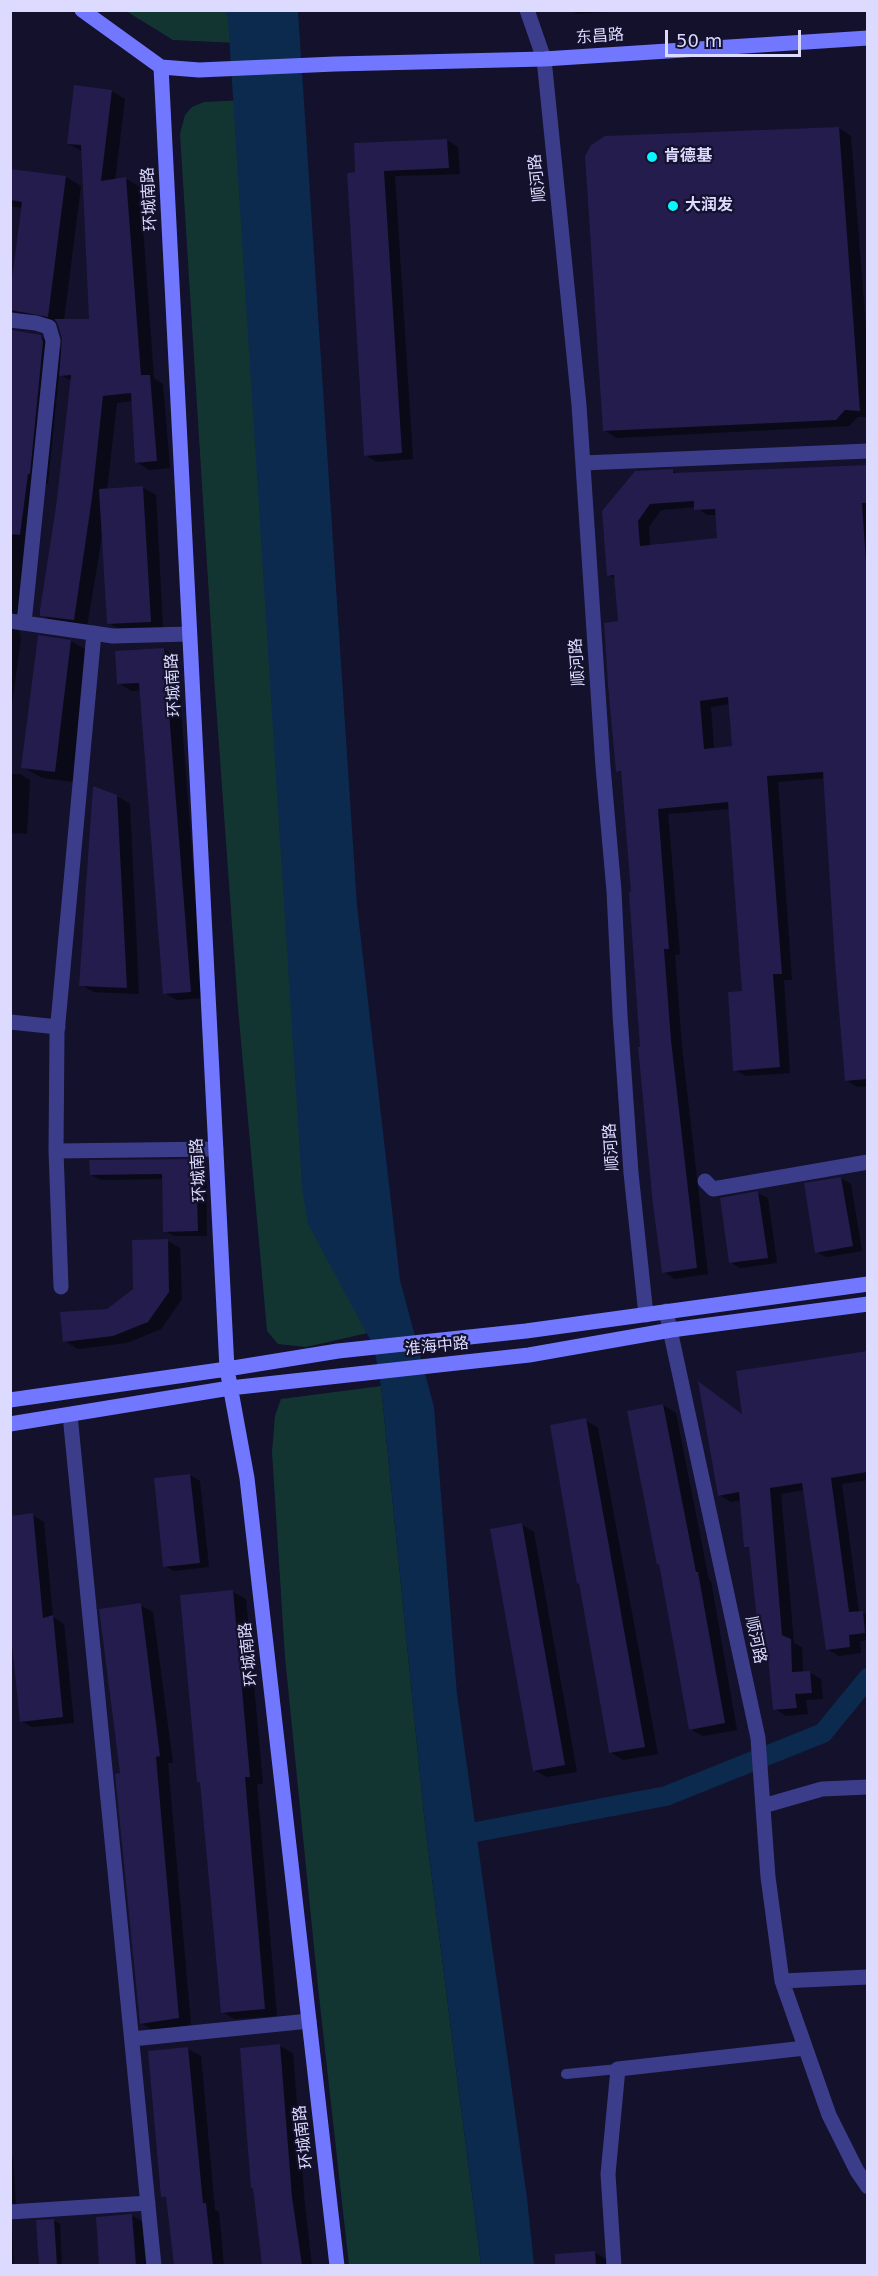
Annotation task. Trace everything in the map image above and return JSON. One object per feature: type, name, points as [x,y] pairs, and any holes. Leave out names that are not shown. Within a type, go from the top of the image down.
[{"type":"main road","points":[[82,10],[161,67]]},
{"type":"main road","name":"东昌路","points":[[161,67],[199,70],[544,59],[867,38]]},
{"type":"main road","name":"环城南路","points":[[161,67],[227,1370],[248,1478],[337,2265]]},
{"type":"main road","name":"淮海中路","points":[[10,1400],[227,1370],[338,1351],[526,1331],[867,1284]]},
{"type":"main road","name":"淮海中路","points":[[10,1424],[230,1388],[529,1355],[671,1330],[867,1304]]},
{"type":"street","name":"顺河路","points":[[528,10],[544,59],[579,405],[603,767],[614,891],[620,1015],[646,1314]]},
{"type":"street","points":[[10,320],[50,327],[52,341],[17,622],[113,636],[189,634]]},
{"type":"street","points":[[583,463],[867,451]]},
{"type":"street","points":[[61,1287],[56,1151],[58,1027],[94,633]]},
{"type":"street","points":[[10,1022],[58,1027]]},
{"type":"street","points":[[56,1151],[216,1149]]},
{"type":"street","points":[[705,1181],[712,1189],[867,1162]]},
{"type":"street","name":"顺河路","points":[[666,1311],[758,1738],[768,1877],[782,1981],[829,2115],[856,2171],[867,2187]]},
{"type":"street","points":[[70,1414],[154,2265]]},
{"type":"street","points":[[763,1802],[822,1789],[867,1788]]},
{"type":"street","points":[[782,1981],[867,1977]]},
{"type":"street","points":[[132,2039],[309,2021]]},
{"type":"street","points":[[614,2265],[608,2174],[618,2068],[805,2048]]},
{"type":"street","points":[[10,2212],[148,2203]]},
{"type":"lane","points":[[566,2074],[618,2068]]},
{"type":"green space","points":[[126,11],[232,11],[237,43],[173,40]]},
{"type":"green space","points":[[245,100],[372,1332],[306,1347],[278,1344],[267,1331],[238,1008],[214,676],[180,134],[185,115],[192,107],[204,102]]},
{"type":"green space","points":[[381,1386],[425,1824],[481,2265],[349,2265],[285,1657],[272,1452],[275,1416],[281,1399]]},
{"type":"water","points":[[225,11],[298,11],[357,905],[400,1280],[434,1407],[457,1694],[527,2198],[534,2265],[481,2265],[425,1824],[381,1386],[374,1347],[308,1224],[302,1187],[228,19]]},
{"type":"building","points":[[74,85],[112,90],[101,181],[126,177],[141,375],[150,375],[157,461],[135,463],[131,393],[103,396],[92,498],[74,620],[40,616],[40,610],[56,507],[71,375],[59,376],[62,339],[58,324],[54,319],[89,319],[81,145],[67,144]]},
{"type":"building","points":[[839,127],[860,411],[845,410],[836,420],[603,431],[585,156],[591,145],[605,136]]},
{"type":"building","points":[[447,139],[449,168],[384,171],[402,453],[364,456],[347,173],[355,172],[354,143]]},
{"type":"building","points":[[10,169],[66,176],[48,317],[10,310],[10,293],[22,202],[10,200]]},
{"type":"building","points":[[12,330],[41,335],[43,342],[30,474],[28,474],[20,535],[10,534]]},
{"type":"building","points":[[867,465],[867,503],[862,503],[867,577],[867,1079],[845,1081],[823,772],[767,776],[782,974],[773,974],[780,1067],[733,1071],[728,992],[742,991],[728,802],[658,809],[669,949],[664,949],[671,1040],[697,1268],[662,1273],[638,1047],[640,1047],[629,892],[631,892],[621,771],[616,772],[608,685],[604,623],[618,621],[614,575],[607,576],[602,511],[635,471],[673,469],[673,473]],"holes":[[[694,501],[694,510],[715,509],[717,538],[640,546],[638,521],[650,504]],[[728,697],[732,746],[704,749],[700,701]]]},
{"type":"building","points":[[143,486],[151,622],[107,624],[99,489]]},
{"type":"building","points":[[38,635],[71,640],[55,772],[21,768]]},
{"type":"building","points":[[164,648],[191,992],[163,994],[139,683],[117,684],[115,651]]},
{"type":"building","points":[[93,786],[117,795],[127,988],[79,986]]},
{"type":"building","points":[[196,1159],[198,1231],[163,1232],[162,1174],[90,1175],[89,1160]]},
{"type":"building","points":[[841,1177],[853,1246],[815,1253],[804,1183]]},
{"type":"building","points":[[758,1191],[768,1258],[729,1263],[720,1198]]},
{"type":"building","points":[[168,1239],[169,1292],[148,1322],[113,1336],[63,1342],[60,1312],[107,1309],[133,1289],[132,1240]]},
{"type":"building","points":[[867,1351],[867,1472],[831,1478],[849,1612],[863,1611],[865,1633],[849,1635],[850,1647],[826,1650],[802,1483],[770,1488],[782,1635],[791,1639],[792,1672],[810,1671],[812,1693],[795,1694],[797,1708],[773,1710],[767,1647],[760,1648],[749,1547],[744,1547],[739,1492],[718,1496],[698,1381],[742,1414],[736,1371]]},
{"type":"building","points":[[663,1404],[696,1572],[698,1572],[725,1723],[689,1730],[659,1564],[657,1565],[627,1411]]},
{"type":"building","points":[[586,1418],[645,1747],[609,1753],[550,1425]]},
{"type":"building","points":[[190,1474],[200,1563],[163,1567],[154,1478]]},
{"type":"building","points":[[33,1513],[43,1618],[53,1615],[63,1717],[20,1722],[10,1626],[10,1516]]},
{"type":"building","points":[[522,1523],[565,1765],[533,1771],[490,1529]]},
{"type":"building","points":[[233,1590],[250,1777],[245,1777],[265,2009],[221,2013],[180,1595]]},
{"type":"building","points":[[141,1603],[160,1756],[156,1757],[179,2018],[140,2024],[115,1774],[120,1773],[99,1609]]},
{"type":"building","points":[[280,2044],[292,2197],[302,2265],[262,2265],[253,2188],[251,2188],[240,2048]]},
{"type":"building","points":[[188,2047],[203,2203],[206,2203],[213,2265],[174,2265],[166,2197],[161,2197],[148,2051]]},
{"type":"building","points":[[132,2214],[136,2265],[99,2265],[96,2217]]},
{"type":"building","points":[[54,2219],[57,2265],[39,2265],[36,2220]]},
{"type":"building","points":[[595,2251],[596,2265],[555,2265],[555,2254]]},
{"type":"waterway","points":[[476,1832],[666,1796],[823,1733],[868,1678]]},
{"type":"place","name":"肯德基","points":[[652,157]]},
{"type":"place","name":"大润发","points":[[673,206]]}]
